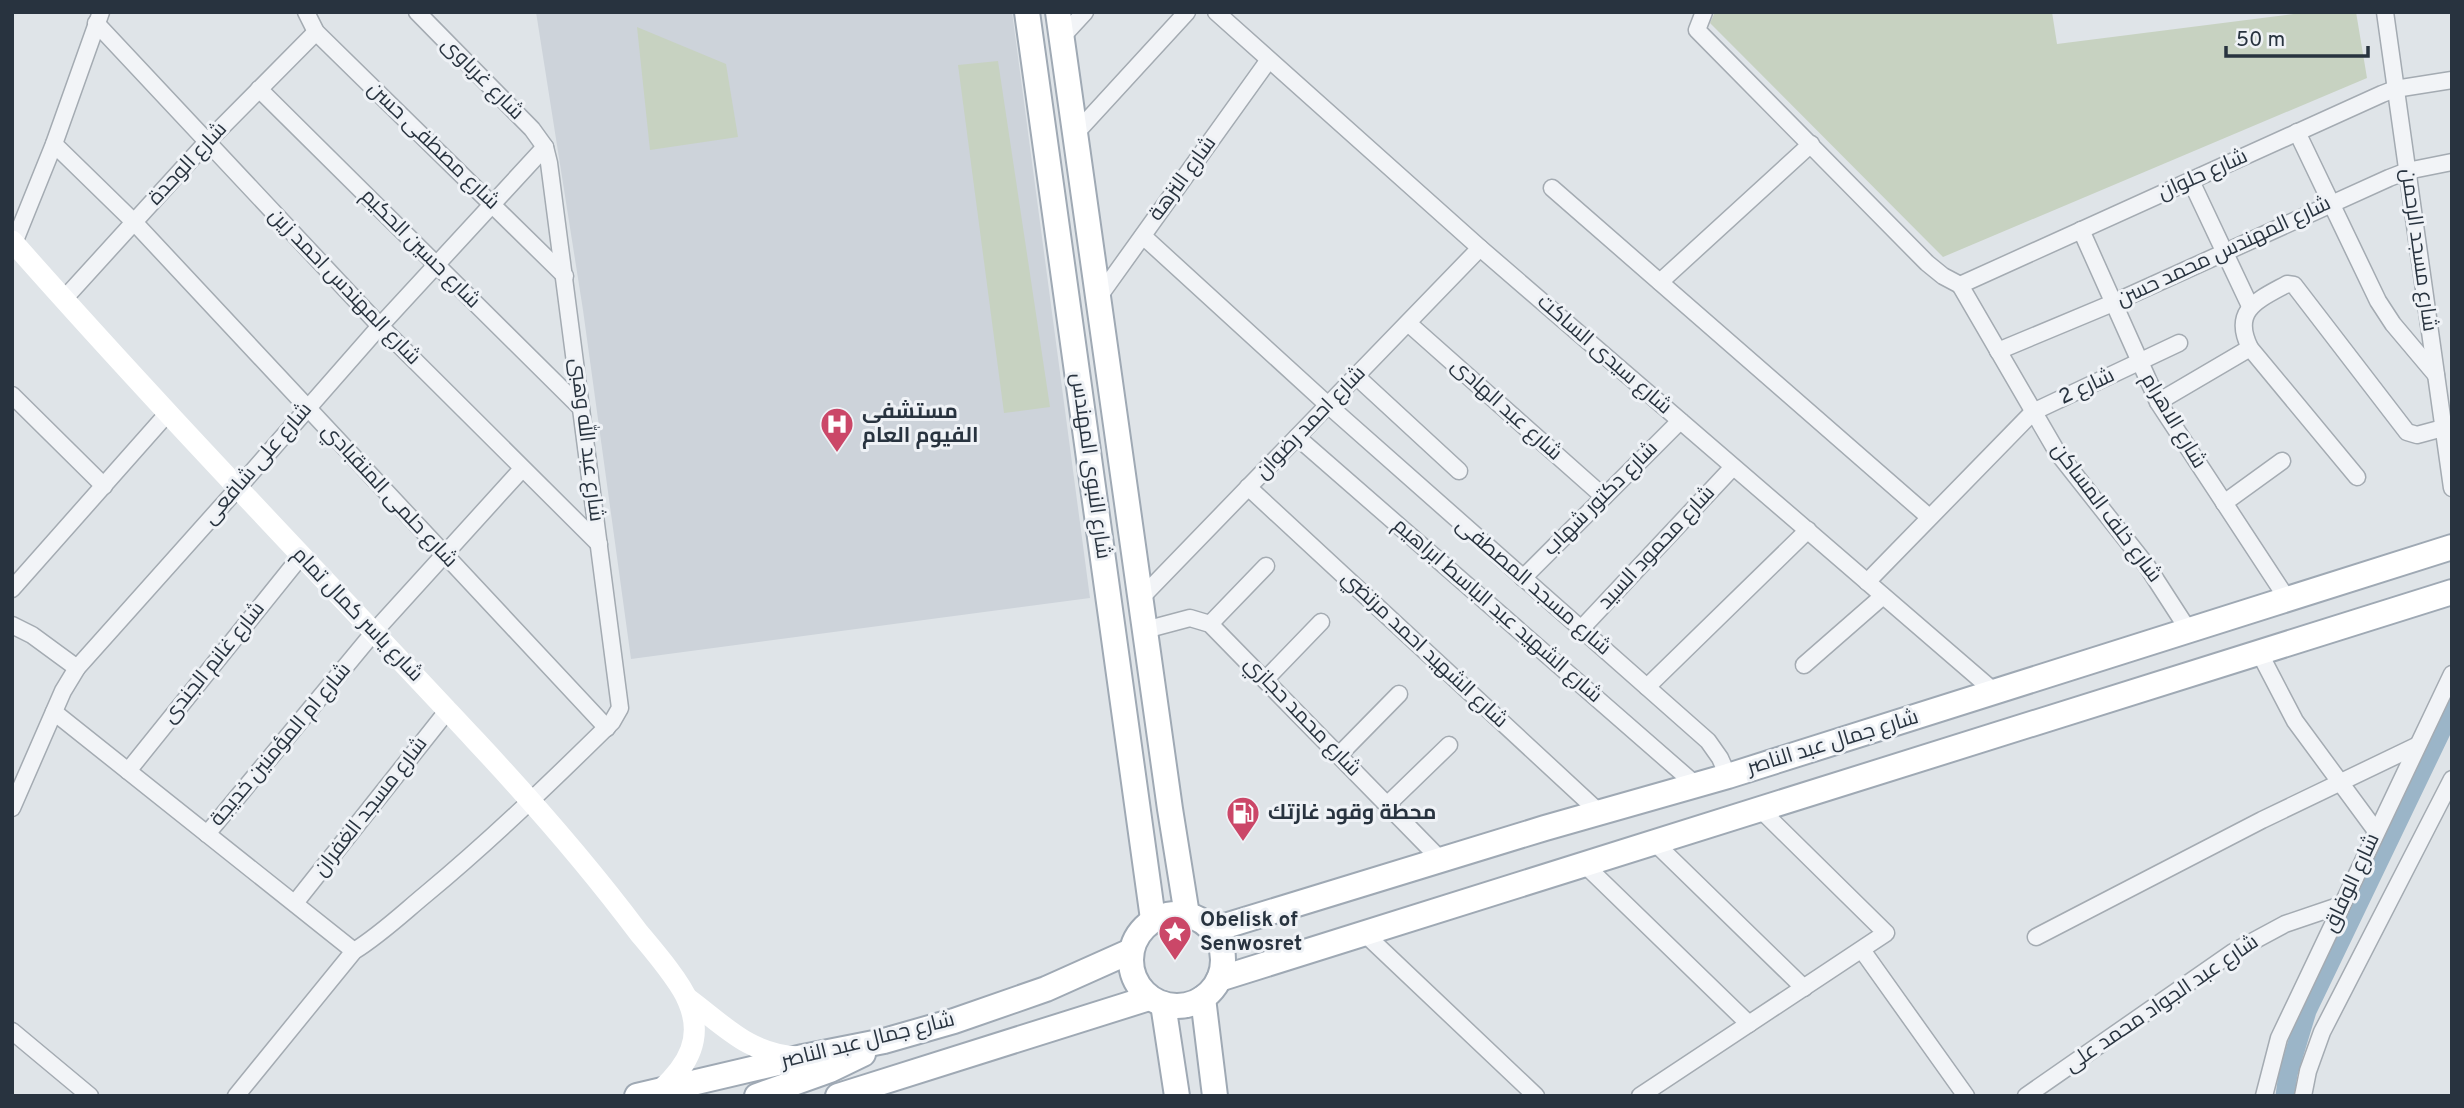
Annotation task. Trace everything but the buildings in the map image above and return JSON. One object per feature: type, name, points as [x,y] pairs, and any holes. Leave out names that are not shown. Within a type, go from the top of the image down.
[{"type":"main road","name":"شارع النبوى المهندس","points":[[1027,12],[1153,919]]},
{"type":"main road","name":"شارع النبوى المهندس","points":[[1058,12],[1187,915]]},
{"type":"main road","points":[[1038,88],[1068,84]]},
{"type":"main road","points":[[1043,128],[1074,129]]},
{"type":"main road","points":[[1097,516],[1129,516]]},
{"type":"main road","name":"شارع جمال عبد الناصر","points":[[1212,930],[1728,776],[2452,547]]},
{"type":"main road","name":"شارع جمال عبد الناصر","points":[[1211,989],[1364,933],[2452,592]]},
{"type":"main road","points":[[1164,915],[1187,915],[1201,920],[1212,930],[1223,954],[1223,967],[1211,989],[1190,1004],[1177,1006],[1156,1001],[1140,988],[1133,977],[1131,951],[1139,933],[1153,919],[1164,915]]},
{"type":"main road","name":"شارع جمال عبد الناصر","points":[[649,1093],[884,1041],[954,1021],[1046,989],[1131,951]]},
{"type":"main road","points":[[1211,989],[1215,1096]]},
{"type":"main road","points":[[1156,1001],[1177,1096]]},
{"type":"main road","name":"شارع جمال عبد الناصر","points":[[845,1094],[966,1055],[1156,1001]]},
{"type":"main road","points":[[954,1021],[969,1035],[970,1045],[966,1055]]},
{"type":"main road","points":[[757,1096],[830,1070],[884,1041]]},
{"type":"street","name":"شارع مصطفى حسن","points":[[306,12],[316,32],[565,276]]},
{"type":"street","name":"شارع غرباوى","points":[[417,12],[532,129],[545,147]]},
{"type":"street","points":[[1061,38],[1085,12]]},
{"type":"street","points":[[1074,129],[1187,12]]},
{"type":"street","name":"شارع سيدى الساكت","points":[[1216,12],[1480,248],[1996,693]]},
{"type":"street","points":[[1704,12],[1698,30],[1927,263],[1960,285]]},
{"type":"street","name":"شارع مسجد الرحمن","points":[[2385,12],[2452,488]]},
{"type":"street","points":[[13,244],[54,144],[99,18]]},
{"type":"street","name":"شارع المهندس احمد زين","points":[[99,18],[206,143],[380,326],[599,544]]},
{"type":"street","name":"شارع الوحدة","points":[[64,299],[206,143],[316,32]]},
{"type":"street","name":"شارع النزهة","points":[[1098,298],[1268,61]]},
{"type":"street","name":"شارع حلوان","points":[[1960,285],[2395,89],[2452,80]]},
{"type":"street","name":"شارع حسين الحكيم","points":[[259,89],[581,408]]},
{"type":"street","points":[[2297,132],[2382,307],[2436,375]]},
{"type":"street","name":"شارع حلمى المنقبادي","points":[[54,144],[134,222],[607,728]]},
{"type":"street","points":[[1660,282],[1811,144]]},
{"type":"street","name":"شارع على شافعى","points":[[12,808],[63,691],[77,668],[306,408],[545,147]]},
{"type":"street","name":"شارع عبد الله وهبى","points":[[545,147],[565,276],[621,702],[616,718],[607,728]]},
{"type":"street","name":"شارع المهندس محمد حسن","points":[[1998,351],[2113,303],[2407,171],[2452,162]]},
{"type":"street","points":[[2191,181],[2250,306]]},
{"type":"street","points":[[1552,188],[1929,517]]},
{"type":"street","name":"شارع الاهرام","points":[[2081,230],[2138,363],[2158,402],[2288,600]]},
{"type":"street","name":"شارع مسجد المصطفى","points":[[1143,236],[1328,405],[1708,741],[1728,776]]},
{"type":"street","name":"شارع ياسر كمال تمام","points":[[13,244],[167,414],[532,802],[612,898],[687,998],[752,1046],[768,1052],[803,1057]]},
{"type":"street","name":"شارع احمد رضوان","points":[[1141,598],[1480,248]]},
{"type":"street","points":[[2357,477],[2250,348],[2243,326],[2250,306],[2287,284],[2292,284],[2407,432],[2417,435],[2443,428]]},
{"type":"street","name":"شارع خلف المساكن","points":[[1960,285],[2057,452],[2147,566],[2189,631]]},
{"type":"street","name":"شارع عبد الهادى","points":[[1408,323],[1604,496]]},
{"type":"street","name":"شارع 2","points":[[2033,412],[2179,344]]},
{"type":"street","points":[[2158,402],[2250,348]]},
{"type":"street","points":[[1356,376],[1459,471]]},
{"type":"street","points":[[12,395],[104,486]]},
{"type":"street","points":[[1867,582],[2033,412]]},
{"type":"street","points":[[12,589],[167,414]]},
{"type":"street","name":"شارع دكتور شهاب","points":[[1523,578],[1680,421]]},
{"type":"street","name":"شارع الشهيد عبد الباسط ابراهيم","points":[[1297,437],[1696,785]]},
{"type":"street","points":[[2224,503],[2282,461]]},
{"type":"street","name":"شارع محمود السيد","points":[[1581,629],[1733,467]]},
{"type":"street","name":"شارع ام المؤمنين خديجة","points":[[207,834],[374,632],[522,469]]},
{"type":"street","name":"شارع الشهيد احمد مرتضي","points":[[1248,487],[1600,813]]},
{"type":"street","points":[[1647,687],[1808,530]]},
{"type":"street","name":"شارع غانم الجندى","points":[[128,771],[301,556]]},
{"type":"street","points":[[1145,630],[1190,618],[1210,624],[1266,566]]},
{"type":"street","points":[[1804,665],[1883,596]]},
{"type":"street","points":[[1265,680],[1321,622]]},
{"type":"street","name":"شارع محمد حجازي","points":[[1210,624],[1441,860]]},
{"type":"street","points":[[12,625],[32,635],[77,668]]},
{"type":"street","points":[[2259,652],[2295,721],[2376,831]]},
{"type":"street","name":"شارع الوفاق","points":[[2264,1096],[2279,1038],[2452,674]]},
{"type":"street","points":[[1339,755],[1399,694]]},
{"type":"street","name":"شارع مسجد الغفران","points":[[295,904],[448,710]]},
{"type":"street","points":[[54,712],[354,951]]},
{"type":"street","points":[[236,1096],[354,951],[471,857],[607,728]]},
{"type":"street","points":[[1387,805],[1449,745]]},
{"type":"street","points":[[2036,937],[2262,820],[2416,746]]},
{"type":"street","name":"شارع الوفاق","points":[[2303,1096],[2308,1070],[2322,1032],[2452,779]]},
{"type":"street","points":[[1640,1096],[1886,933],[1760,809]]},
{"type":"street","points":[[1654,842],[1804,988]]},
{"type":"street","points":[[1584,864],[1749,1024]]},
{"type":"street","name":"شارع عبد الجواد محمد على","points":[[2026,1096],[2233,952],[2285,924],[2341,905]]},
{"type":"street","points":[[1364,933],[1536,1096]]},
{"type":"street","points":[[1863,950],[1966,1096]]},
{"type":"street","name":"شارع ياسر كمال تمام","points":[[649,1093],[682,1069],[694,1041],[694,1026],[687,998]]},
{"type":"street","points":[[13,1034],[90,1096]]},
{"type":"shaded area","name":"مستشفى الفيوم العام","points":[[536,12],[1012,12],[1090,598],[631,659],[583,310]]},
{"type":"green space","points":[[1715,12],[2052,12],[2057,44],[2309,12],[2356,12],[2367,78],[1943,257],[1710,23]]},
{"type":"green space","points":[[637,27],[726,64],[738,137],[650,150]]},
{"type":"green space","points":[[998,61],[1050,407],[1004,413],[958,65]]},
{"type":"waterway","points":[[2285,1096],[2288,1074],[2307,1011],[2452,709]]},
{"type":"place","name":"مستشفى الفيوم العام","points":[[837,454]]},
{"type":"place","name":"محطة وقود غازتك","points":[[1243,843]]},
{"type":"place","name":"Obelisk of Senwosret","points":[[1175,962]]}]
